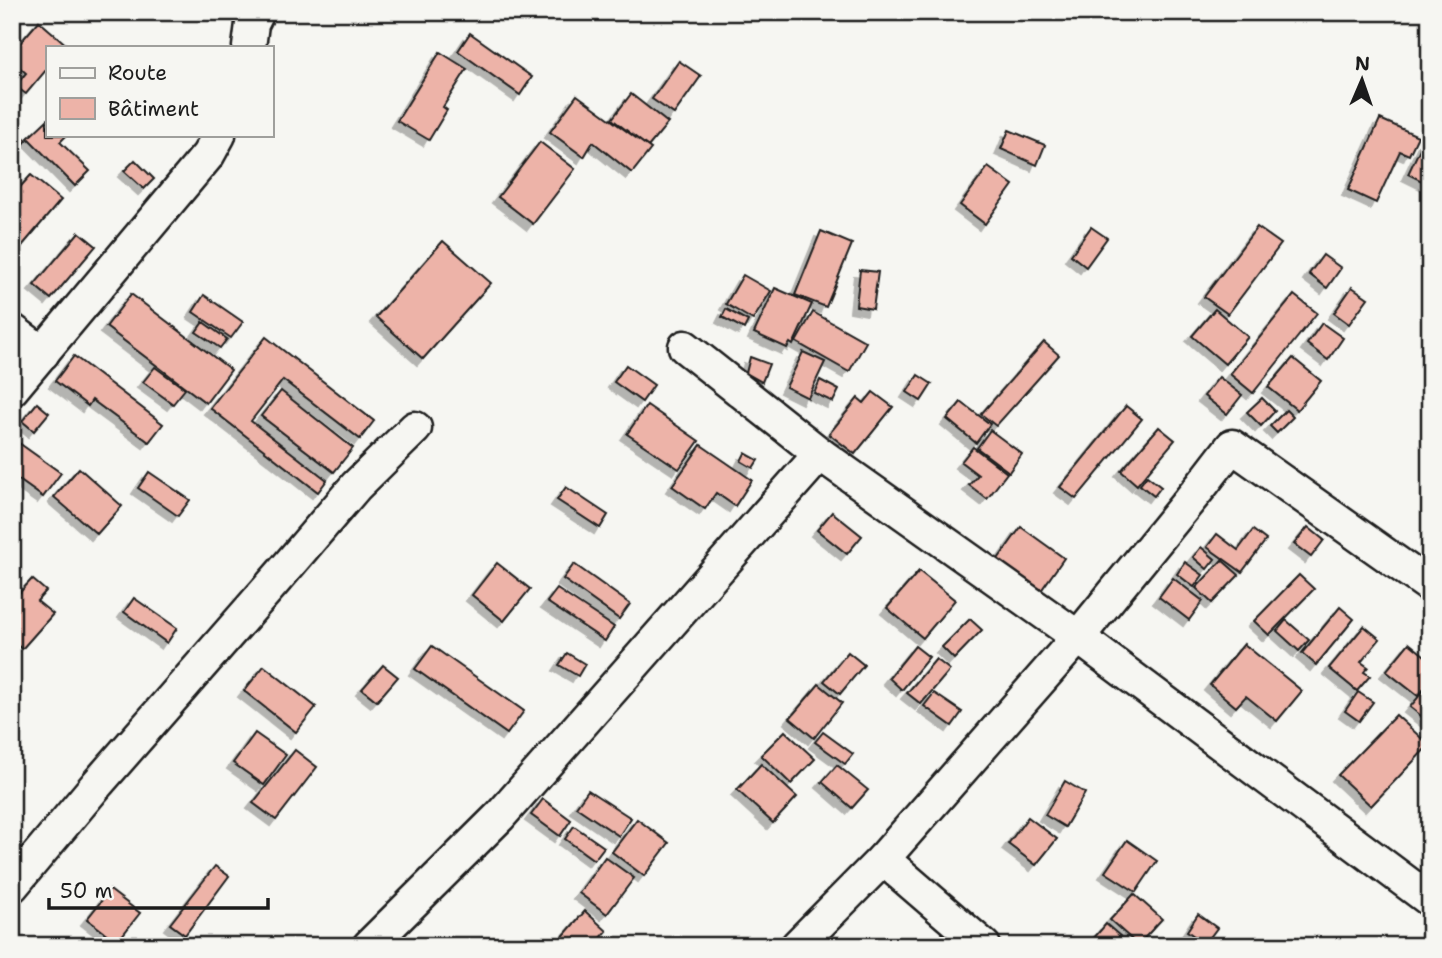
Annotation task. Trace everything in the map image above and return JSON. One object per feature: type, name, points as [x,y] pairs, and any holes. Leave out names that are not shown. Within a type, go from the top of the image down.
[{"type":"street","points":[[12,389],[208,155],[218,136]]},
{"type":"street","points":[[12,330],[43,353]]},
{"type":"street","points":[[685,347],[820,454],[1078,637],[1430,900]]},
{"type":"street","points":[[12,886],[356,486],[415,428]]},
{"type":"street","points":[[797,946],[883,859],[1078,637],[1231,446],[1430,586]]},
{"type":"street","points":[[369,946],[500,816],[820,454]]},
{"type":"street","points":[[883,859],[984,946]]},
{"type":"building","points":[[39,21],[68,46],[46,46],[46,70],[26,94],[15,86],[26,73],[19,67],[12,76],[12,52]]},
{"type":"building","points":[[470,33],[532,77],[520,95],[458,51]]},
{"type":"building","points":[[440,52],[467,69],[443,107],[447,110],[429,140],[397,121]]},
{"type":"building","points":[[679,61],[701,76],[674,114],[652,99]]},
{"type":"building","points":[[631,94],[668,123],[648,147],[612,119]]},
{"type":"building","points":[[577,95],[651,149],[632,173],[593,142],[584,157],[550,132]]},
{"type":"building","points":[[1380,119],[1418,136],[1409,155],[1400,151],[1376,203],[1348,190]]},
{"type":"building","points":[[46,121],[46,136],[66,136],[60,142],[90,171],[75,186],[28,138]]},
{"type":"building","points":[[12,127],[27,140],[12,158]]},
{"type":"building","points":[[1009,130],[1045,145],[1037,165],[1001,149]]},
{"type":"building","points":[[1424,140],[1430,143],[1428,184],[1408,174]]},
{"type":"building","points":[[540,142],[575,169],[533,224],[498,197]]},
{"type":"building","points":[[135,160],[154,179],[144,189],[124,171]]},
{"type":"building","points":[[988,167],[1013,185],[985,224],[960,205]]},
{"type":"building","points":[[31,175],[61,200],[22,246],[12,238],[19,230],[12,225],[12,196]]},
{"type":"building","points":[[1091,227],[1107,238],[1086,267],[1071,255]]},
{"type":"building","points":[[1257,227],[1281,244],[1228,314],[1204,297]]},
{"type":"building","points":[[821,231],[852,244],[826,307],[795,295]]},
{"type":"building","points":[[79,232],[96,246],[51,299],[34,285]]},
{"type":"building","points":[[443,241],[491,283],[423,359],[376,317]]},
{"type":"building","points":[[1323,255],[1341,268],[1327,288],[1309,274]]},
{"type":"building","points":[[860,270],[878,272],[873,309],[856,306]]},
{"type":"building","points":[[743,275],[771,291],[753,320],[726,304]]},
{"type":"building","points":[[1352,287],[1368,298],[1349,324],[1334,313]]},
{"type":"building","points":[[775,288],[812,304],[793,345],[790,343],[787,348],[754,333]]},
{"type":"building","points":[[131,294],[231,370],[206,403],[106,327]]},
{"type":"building","points":[[204,295],[243,322],[231,338],[193,312]]},
{"type":"building","points":[[1294,295],[1317,313],[1253,393],[1230,374]]},
{"type":"building","points":[[726,309],[748,321],[744,329],[722,317]]},
{"type":"building","points":[[1215,309],[1248,337],[1225,364],[1192,336]]},
{"type":"building","points":[[813,312],[866,342],[849,372],[796,342]]},
{"type":"building","points":[[203,322],[227,339],[220,348],[196,332]]},
{"type":"building","points":[[1322,323],[1343,338],[1328,360],[1307,344]]},
{"type":"building","points":[[266,337],[374,421],[360,439],[283,380],[251,421],[327,480],[318,492],[210,408]]},
{"type":"building","points":[[1044,342],[1059,355],[996,426],[981,414]]},
{"type":"building","points":[[803,352],[825,362],[808,398],[786,387]]},
{"type":"building","points":[[74,356],[163,424],[149,442],[92,400],[88,406],[55,381]]},
{"type":"building","points":[[750,357],[769,364],[762,382],[746,373]]},
{"type":"building","points":[[1293,358],[1321,381],[1297,410],[1268,387]]},
{"type":"building","points":[[626,365],[654,385],[642,402],[614,382]]},
{"type":"building","points":[[155,367],[185,389],[173,404],[143,382]]},
{"type":"building","points":[[918,375],[932,384],[921,401],[907,392]]},
{"type":"building","points":[[1219,377],[1242,395],[1227,414],[1204,396]]},
{"type":"building","points":[[820,380],[839,390],[833,402],[814,393]]},
{"type":"building","points":[[281,391],[353,448],[334,472],[261,416]]},
{"type":"building","points":[[873,392],[893,407],[855,454],[829,434],[858,398],[864,403]]},
{"type":"building","points":[[1262,398],[1275,411],[1261,426],[1247,412]]},
{"type":"building","points":[[961,402],[990,424],[976,443],[947,419]]},
{"type":"building","points":[[37,403],[49,413],[34,431],[22,421]]},
{"type":"building","points":[[647,405],[699,441],[679,469],[627,434]]},
{"type":"building","points":[[1126,406],[1142,419],[1076,499],[1060,487]]},
{"type":"building","points":[[1286,410],[1293,417],[1277,433],[1270,426]]},
{"type":"building","points":[[1159,427],[1175,440],[1137,485],[1121,471]]},
{"type":"building","points":[[990,430],[1022,454],[1009,472],[977,448]]},
{"type":"building","points":[[12,438],[61,473],[43,497],[12,475]]},
{"type":"building","points":[[701,445],[752,480],[735,506],[716,493],[705,509],[672,486]]},
{"type":"building","points":[[973,447],[1007,473],[987,499],[969,485],[978,475],[961,462]]},
{"type":"building","points":[[745,453],[758,460],[753,468],[741,461]]},
{"type":"building","points":[[79,468],[122,506],[97,534],[54,497]]},
{"type":"building","points":[[149,472],[190,500],[178,516],[138,488]]},
{"type":"building","points":[[1147,476],[1161,487],[1154,496],[1140,485]]},
{"type":"building","points":[[566,487],[608,515],[600,528],[557,500]]},
{"type":"building","points":[[832,512],[862,536],[847,554],[817,530]]},
{"type":"building","points":[[1021,527],[1064,558],[1040,592],[996,562]]},
{"type":"building","points":[[1308,527],[1324,540],[1311,557],[1294,544]]},
{"type":"building","points":[[1253,530],[1266,540],[1242,572],[1207,547],[1217,534],[1238,550]]},
{"type":"building","points":[[1201,547],[1215,559],[1207,569],[1193,557]]},
{"type":"building","points":[[1222,560],[1239,575],[1212,603],[1196,588]]},
{"type":"building","points":[[1185,562],[1203,575],[1194,587],[1177,574]]},
{"type":"building","points":[[497,563],[530,589],[504,621],[472,595]]},
{"type":"building","points":[[574,564],[630,604],[619,619],[563,579]]},
{"type":"building","points":[[919,571],[955,600],[923,638],[887,608]]},
{"type":"building","points":[[1299,575],[1314,589],[1269,635],[1254,621]]},
{"type":"building","points":[[1173,578],[1203,601],[1189,620],[1159,597]]},
{"type":"building","points":[[32,579],[46,591],[37,601],[53,614],[22,649],[12,641],[12,601]]},
{"type":"building","points":[[557,589],[614,627],[605,641],[547,602]]},
{"type":"building","points":[[134,598],[177,628],[167,643],[124,612]]},
{"type":"building","points":[[1340,607],[1354,619],[1316,665],[1302,653]]},
{"type":"building","points":[[970,619],[982,630],[954,659],[942,647]]},
{"type":"building","points":[[1286,620],[1309,640],[1299,651],[1277,631]]},
{"type":"building","points":[[1364,626],[1380,639],[1361,662],[1368,667],[1364,672],[1370,676],[1357,691],[1329,668]]},
{"type":"building","points":[[1409,643],[1430,660],[1430,682],[1418,696],[1386,671]]},
{"type":"building","points":[[1244,644],[1302,691],[1277,721],[1246,696],[1236,707],[1210,685]]},
{"type":"building","points":[[432,646],[524,711],[507,734],[415,669]]},
{"type":"building","points":[[915,646],[929,657],[902,690],[889,678]]},
{"type":"building","points":[[848,652],[864,665],[840,694],[824,681]]},
{"type":"building","points":[[567,653],[585,664],[578,676],[559,665]]},
{"type":"building","points":[[936,659],[950,670],[921,704],[907,693]]},
{"type":"building","points":[[383,665],[398,677],[377,701],[362,689]]},
{"type":"building","points":[[264,666],[316,707],[296,732],[244,691]]},
{"type":"building","points":[[1430,683],[1430,723],[1410,707]]},
{"type":"building","points":[[819,684],[842,703],[814,738],[790,718]]},
{"type":"building","points":[[1358,692],[1373,702],[1359,721],[1345,711]]},
{"type":"building","points":[[934,693],[962,712],[952,726],[924,706]]},
{"type":"building","points":[[1396,715],[1429,745],[1371,806],[1338,775]]},
{"type":"building","points":[[785,731],[815,759],[791,784],[761,755]]},
{"type":"building","points":[[823,732],[853,754],[845,764],[815,742]]},
{"type":"building","points":[[255,733],[286,755],[264,785],[233,763]]},
{"type":"building","points":[[295,750],[317,767],[276,820],[253,803]]},
{"type":"building","points":[[761,764],[797,797],[773,823],[737,790]]},
{"type":"building","points":[[837,765],[868,790],[852,808],[822,782]]},
{"type":"building","points":[[1065,781],[1085,793],[1065,827],[1045,815]]},
{"type":"building","points":[[588,790],[631,818],[619,836],[576,807]]},
{"type":"building","points":[[543,799],[571,820],[560,836],[531,815]]},
{"type":"building","points":[[1028,817],[1057,839],[1036,865],[1008,844]]},
{"type":"building","points":[[637,819],[669,843],[644,876],[612,852]]},
{"type":"building","points":[[574,826],[604,847],[594,860],[565,839]]},
{"type":"building","points":[[1127,840],[1157,861],[1136,892],[1105,872]]},
{"type":"building","points":[[605,857],[634,878],[607,914],[579,893]]},
{"type":"building","points":[[215,866],[229,876],[185,935],[170,924]]},
{"type":"building","points":[[110,890],[140,913],[117,942],[87,919]]},
{"type":"building","points":[[1134,894],[1162,919],[1138,945],[1110,920]]},
{"type":"building","points":[[585,911],[607,931],[594,946],[564,946],[559,941]]},
{"type":"building","points":[[1198,914],[1217,928],[1205,944],[1187,931]]},
{"type":"building","points":[[1106,924],[1120,936],[1111,946],[1087,946]]}]
